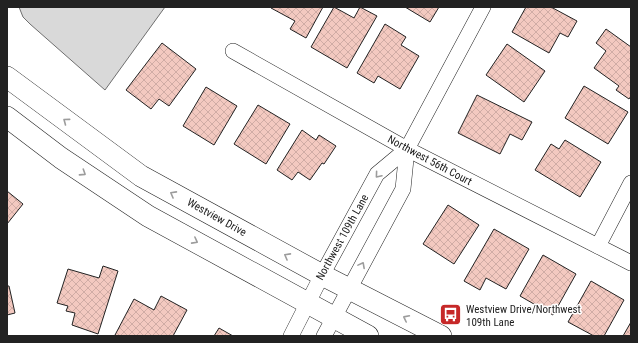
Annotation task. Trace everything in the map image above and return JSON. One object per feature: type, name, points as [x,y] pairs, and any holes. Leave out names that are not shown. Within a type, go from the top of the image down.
[{"type":"street","name":"Northwest 109th Lane","points":[[291,336],[322,274],[377,174],[407,149],[483,7]]},
{"type":"street","name":"Northwest 56th Court","points":[[233,52],[407,149],[631,263]]},
{"type":"street","name":"Westview Drive","points":[[7,76],[141,176],[322,274],[441,336]]},
{"type":"street","points":[[7,117],[61,158],[148,216],[368,336]]},
{"type":"street","name":"Northwest 109th Lane","points":[[324,336],[403,189],[407,149]]},
{"type":"street","points":[[598,246],[631,183]]},
{"type":"shaded area","points":[[19,7],[165,7],[105,90],[30,24],[23,17]]},
{"type":"building","points":[[323,7],[306,38],[290,29],[295,21],[271,8]]},
{"type":"building","points":[[334,7],[354,18],[360,7],[377,16],[347,68],[311,47]]},
{"type":"building","points":[[405,7],[439,7],[430,22]]},
{"type":"building","points":[[526,7],[551,7],[577,21],[568,37],[560,33],[549,53],[512,32]]},
{"type":"building","points":[[385,24],[406,37],[401,45],[419,56],[400,89],[378,76],[374,83],[357,73]]},
{"type":"building","points":[[606,29],[631,47],[631,96],[629,99],[616,90],[619,86],[594,68],[606,51],[596,43]]},
{"type":"building","points":[[162,43],[196,69],[169,106],[159,99],[151,109],[126,90]]},
{"type":"building","points":[[507,44],[545,71],[524,102],[486,75]]},
{"type":"building","points":[[584,86],[628,112],[608,144],[565,118]]},
{"type":"building","points":[[206,87],[237,106],[214,145],[183,126]]},
{"type":"building","points":[[477,95],[532,122],[522,140],[510,134],[500,154],[458,133]]},
{"type":"building","points":[[258,105],[290,124],[266,164],[234,144]]},
{"type":"building","points":[[302,130],[316,140],[319,135],[336,146],[324,164],[322,163],[310,180],[298,172],[292,180],[277,170]]},
{"type":"building","points":[[565,140],[601,162],[580,197],[535,170],[551,144],[559,149]]},
{"type":"building","points":[[7,191],[23,204],[7,224]]},
{"type":"building","points":[[448,205],[479,225],[454,264],[423,244]]},
{"type":"building","points":[[494,229],[529,249],[506,289],[486,278],[480,290],[464,281]]},
{"type":"building","points":[[543,255],[576,274],[553,315],[520,296]]},
{"type":"building","points":[[103,266],[118,271],[98,334],[72,325],[75,313],[66,311],[68,306],[57,303],[68,269],[99,278]]},
{"type":"building","points":[[591,281],[624,300],[604,336],[594,336],[568,322]]},
{"type":"building","points":[[7,286],[9,286],[15,313],[7,315]]},
{"type":"building","points":[[161,296],[187,310],[173,336],[115,335],[134,299],[154,310]]},
{"type":"building","points":[[631,322],[631,336],[623,336]]},
{"type":"building","points":[[219,328],[233,336],[214,336]]},
{"type":"place","name":"Westview Drive/Northwest 109th Lane","points":[[450,315]]}]
